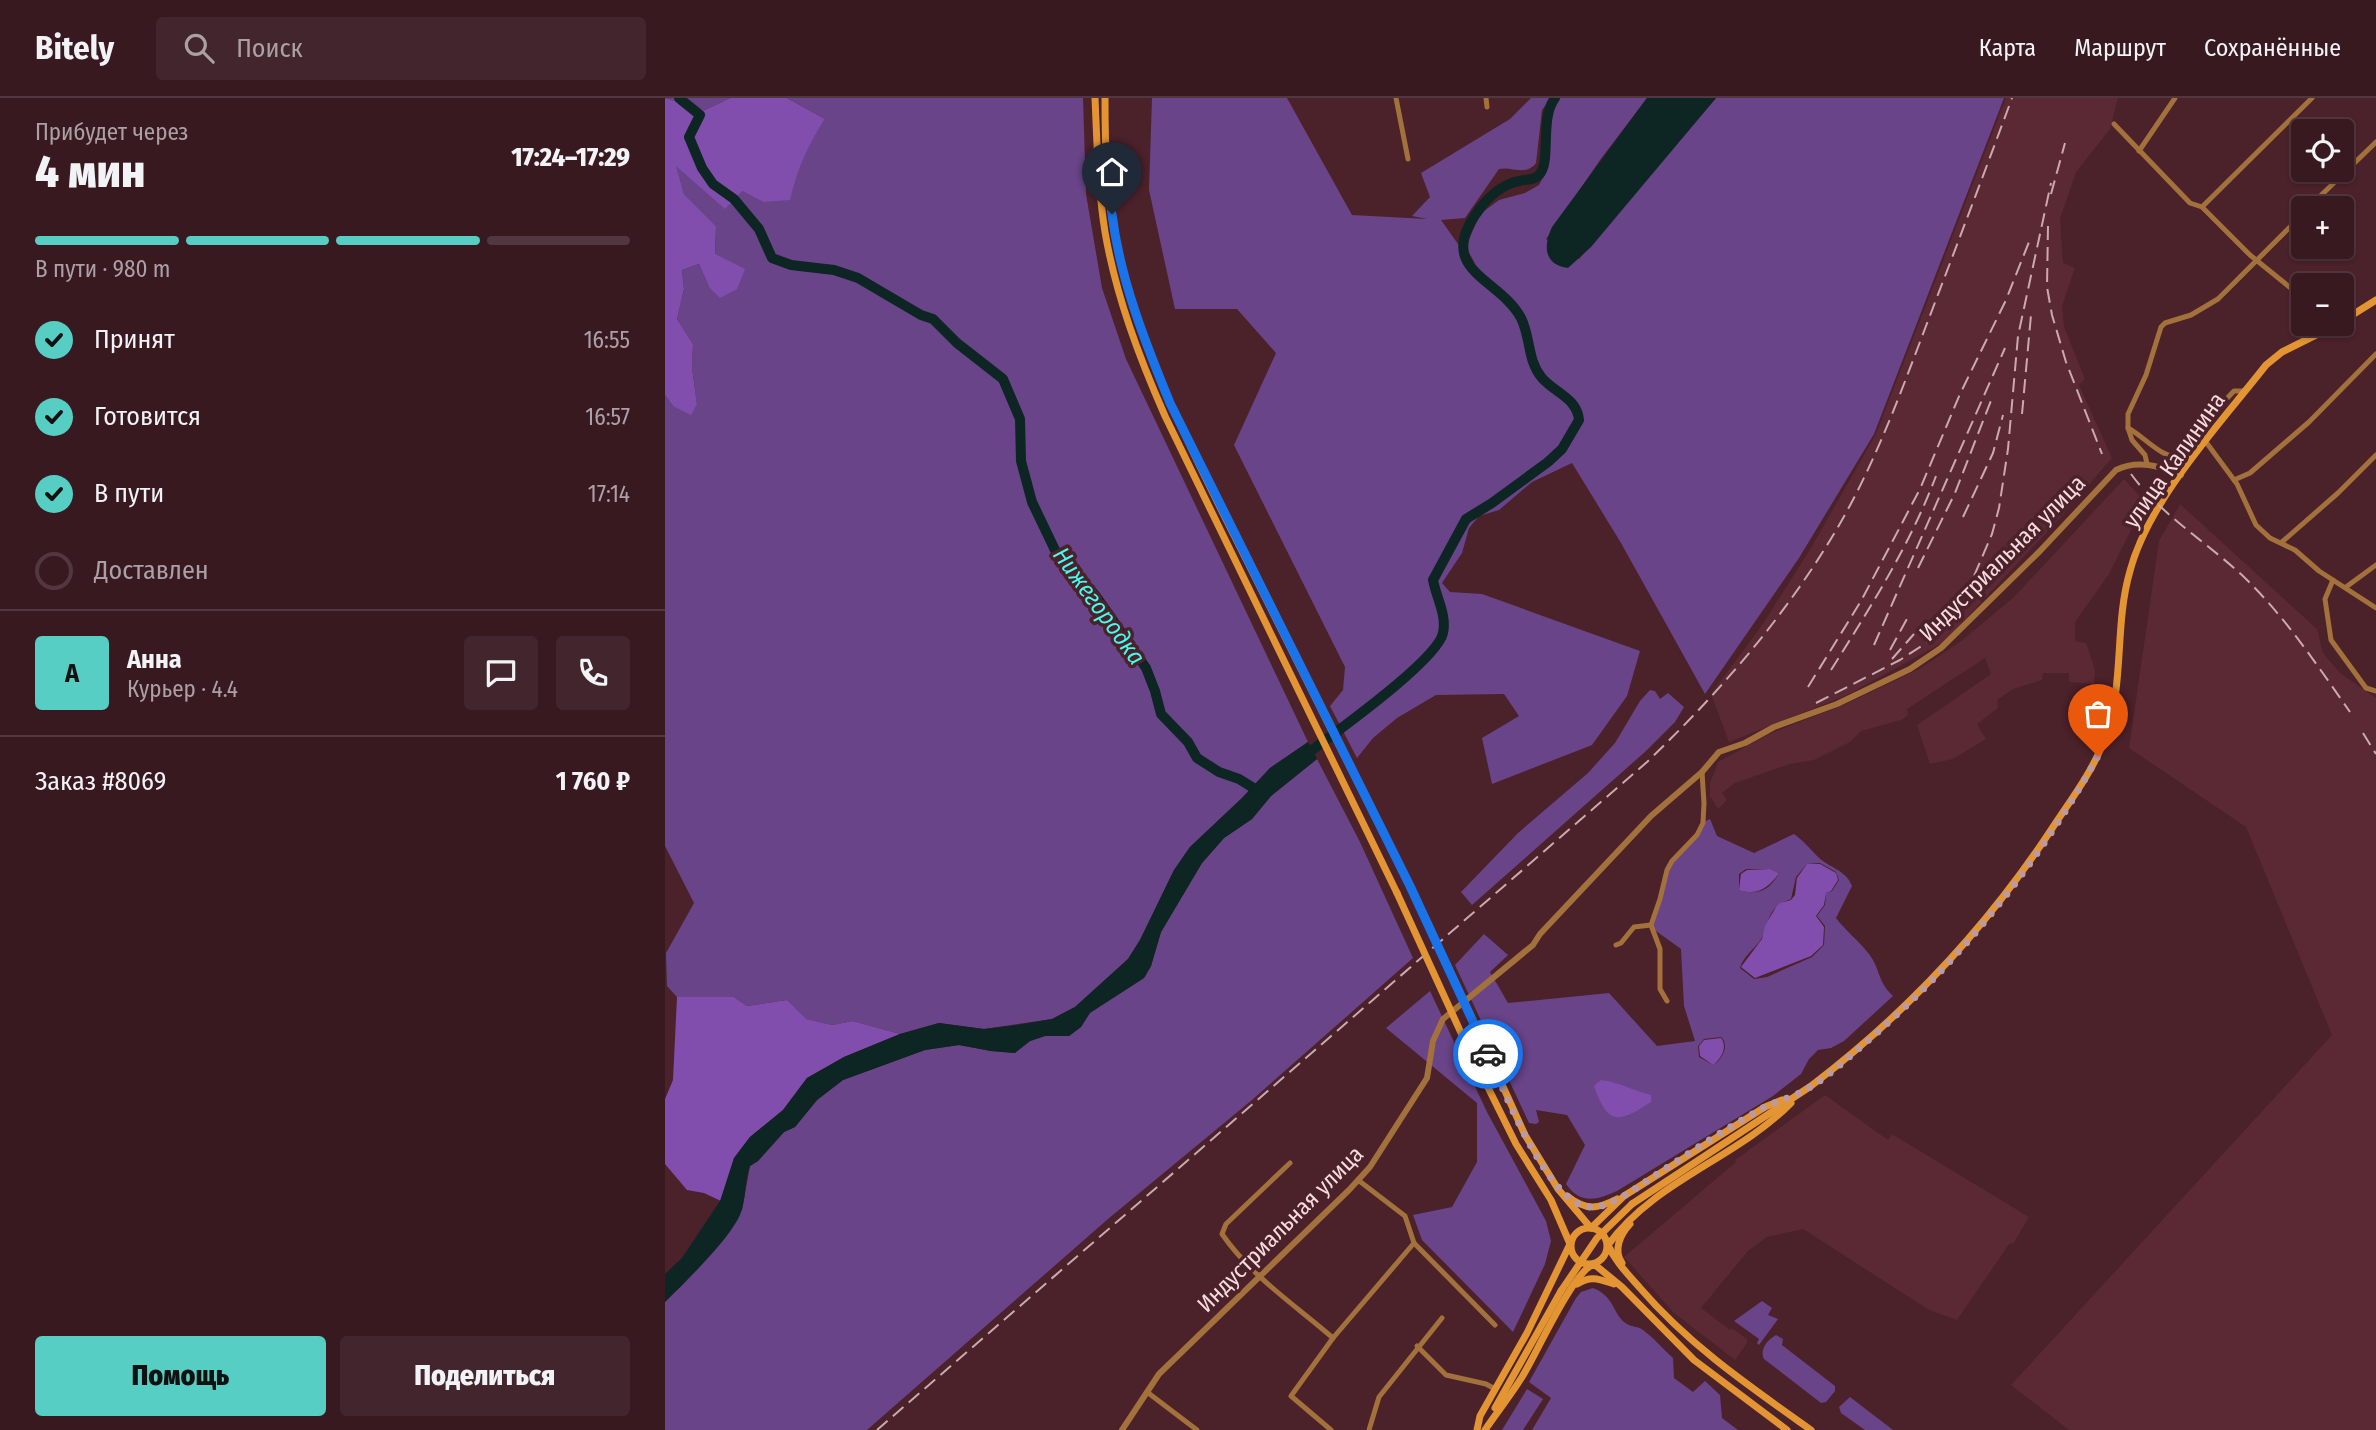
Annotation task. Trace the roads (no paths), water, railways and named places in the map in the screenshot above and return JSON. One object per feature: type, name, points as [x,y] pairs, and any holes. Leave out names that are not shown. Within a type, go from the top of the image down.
[{"type":"main road","points":[[1095,98],[1099,184],[1105,233],[1133,339],[1165,416],[1303,704],[1397,893],[1516,1144],[1551,1200],[1571,1251],[1577,1259],[1594,1265],[1622,1287],[1668,1336],[1712,1374],[1787,1430]]},
{"type":"main road","points":[[1105,98],[1109,193],[1115,234],[1125,278],[1146,344],[1188,441],[1410,886],[1525,1135],[1558,1189],[1591,1228],[1604,1238],[1614,1259],[1677,1327],[1709,1357],[1811,1430]]},
{"type":"main road","name":"улица Калинина","points":[[2354,314],[2376,300]]},
{"type":"main road","name":"улица Калинина","points":[[1801,1092],[1835,1069],[1878,1032],[1948,962],[2020,874],[2084,781],[2098,756],[2112,716],[2120,625],[2130,570],[2150,522],[2181,475],[2273,358],[2311,336]]},
{"type":"main road","points":[[1558,1189],[1582,1206],[1601,1207],[1624,1196],[1765,1107],[1801,1092]]},
{"type":"main road","points":[[1484,1430],[1523,1377],[1584,1269],[1594,1265],[1605,1255],[1608,1245],[1620,1228],[1702,1166],[1773,1121],[1801,1092]]},
{"type":"main road","points":[[1484,1430],[1561,1291],[1597,1238],[1632,1204],[1801,1092]]},
{"type":"main road","points":[[1477,1430],[1480,1416],[1527,1333],[1578,1231],[1591,1228],[1624,1196]]},
{"type":"main road","points":[[1632,1279],[1618,1257],[1620,1238],[1626,1228],[1653,1202]]},
{"type":"main road","points":[[1573,1286],[1584,1279],[1594,1277],[1622,1287]]},
{"type":"main road","points":[[1668,1336],[1677,1327]]},
{"type":"street","points":[[1396,98],[1408,159]]},
{"type":"street","points":[[1486,98],[1487,107]]},
{"type":"street","points":[[2139,151],[2175,98]]},
{"type":"street","points":[[2202,207],[2312,98]]},
{"type":"street","points":[[2114,124],[2190,203],[2202,207],[2250,255],[2291,288]]},
{"type":"street","points":[[2320,196],[2376,142]]},
{"type":"street","points":[[2181,475],[2147,464],[2145,455],[2132,440],[2128,428],[2128,414],[2146,375],[2161,327],[2165,323],[2191,315],[2218,299],[2291,226]]},
{"type":"street","points":[[2234,480],[2250,473],[2309,422],[2376,354]]},
{"type":"street","points":[[2128,428],[2165,453],[2183,456],[2216,410],[2234,391],[2246,391]]},
{"type":"street","points":[[2206,442],[2234,480],[2256,525],[2270,538],[2282,542],[2376,608]]},
{"type":"street","points":[[2282,542],[2338,493],[2376,454]]},
{"type":"street","name":"Индустриальная улица","points":[[1122,1430],[1159,1374],[1370,1167],[1427,1077],[1433,1041],[1443,1019],[1533,944],[1539,934],[1651,816],[1702,772],[1719,752],[1837,704],[1910,669],[1941,648],[2041,551],[2116,470],[2126,465],[2147,464]]},
{"type":"street","points":[[2346,587],[2376,565]]},
{"type":"street","points":[[2333,580],[2325,599],[2332,640],[2366,688],[2376,691]]},
{"type":"street","points":[[1667,1001],[1660,989],[1660,949],[1651,925],[1672,860],[1697,835],[1703,823],[1702,772]]},
{"type":"street","points":[[1616,945],[1621,943],[1634,927],[1651,925]]},
{"type":"street","points":[[1290,1163],[1226,1224],[1222,1234],[1235,1252],[1260,1277],[1333,1338]]},
{"type":"street","points":[[1359,1180],[1405,1216],[1414,1243],[1495,1325]]},
{"type":"street","points":[[1331,1430],[1291,1396],[1333,1338],[1414,1243]]},
{"type":"street","points":[[1369,1430],[1379,1397],[1442,1318]]},
{"type":"street","points":[[1417,1346],[1446,1374],[1486,1384],[1495,1389]]},
{"type":"street","points":[[1147,1392],[1197,1430]]},
{"type":"water","points":[[1647,98],[1716,98],[1591,247],[1568,268],[1554,263],[1547,248],[1552,227]]},
{"type":"water","points":[[1308,742],[1317,759],[1271,796],[1252,819],[1224,838],[1202,863],[1161,932],[1151,966],[1144,978],[1090,1013],[1081,1027],[1069,1036],[1045,1036],[1030,1041],[1015,1053],[959,1045],[925,1050],[843,1080],[817,1100],[795,1127],[784,1132],[758,1161],[750,1166],[738,1219],[708,1258],[665,1302],[665,1274],[682,1258],[720,1201],[734,1158],[750,1137],[783,1110],[807,1078],[844,1057],[900,1034],[939,1023],[984,1029],[1052,1019],[1075,1007],[1128,959],[1174,870],[1190,847],[1270,768]]},
{"type":"waterway","name":"Нижегородка","points":[[679,98],[700,115],[689,137],[702,168],[713,184],[734,199],[759,229],[772,258],[791,265],[834,270],[858,278],[921,315],[933,319],[957,343],[1003,379],[1020,419],[1021,461],[1032,502],[1055,550],[1096,596],[1146,668],[1161,714],[1188,742],[1197,758],[1260,792]]},
{"type":"waterway","points":[[1303,757],[1403,679],[1436,646],[1443,633],[1444,620],[1433,580],[1466,519],[1548,462],[1562,449],[1579,420],[1570,401],[1547,383],[1537,371],[1521,318],[1511,304],[1475,272],[1467,261],[1463,247],[1466,231],[1491,196],[1507,185],[1537,177],[1543,169],[1548,117],[1555,98]]},
{"type":"railway","points":[[877,1430],[1647,762],[1728,678],[1777,618],[1822,554],[1866,473],[1888,424],[2012,98]]},
{"type":"railway","points":[[2051,194],[2065,143]]},
{"type":"railway","points":[[1816,703],[1900,660],[1940,634],[1959,608],[1974,576],[1992,534],[1999,508],[2008,449],[2018,336],[2051,183]]},
{"type":"railway","points":[[2048,226],[2047,287],[2052,315],[2066,362],[2102,454]]},
{"type":"railway","points":[[1808,687],[1861,601],[1920,489],[1960,394],[2006,300],[2029,242]]},
{"type":"railway","points":[[2022,414],[2031,315]]},
{"type":"railway","points":[[1874,645],[2005,348]]},
{"type":"railway","points":[[1918,568],[1955,493],[1992,398]]},
{"type":"railway","points":[[1963,517],[1993,453],[2003,415]]},
{"type":"railway","points":[[2131,474],[2156,503],[2231,565],[2260,593],[2301,642],[2350,712]]},
{"type":"railway","points":[[1831,670],[1902,551],[1936,476]]},
{"type":"railway","points":[[1890,650],[1908,617]]},
{"type":"railway","points":[[1892,659],[1914,634]]},
{"type":"railway","points":[[2363,733],[2376,754]]}]
